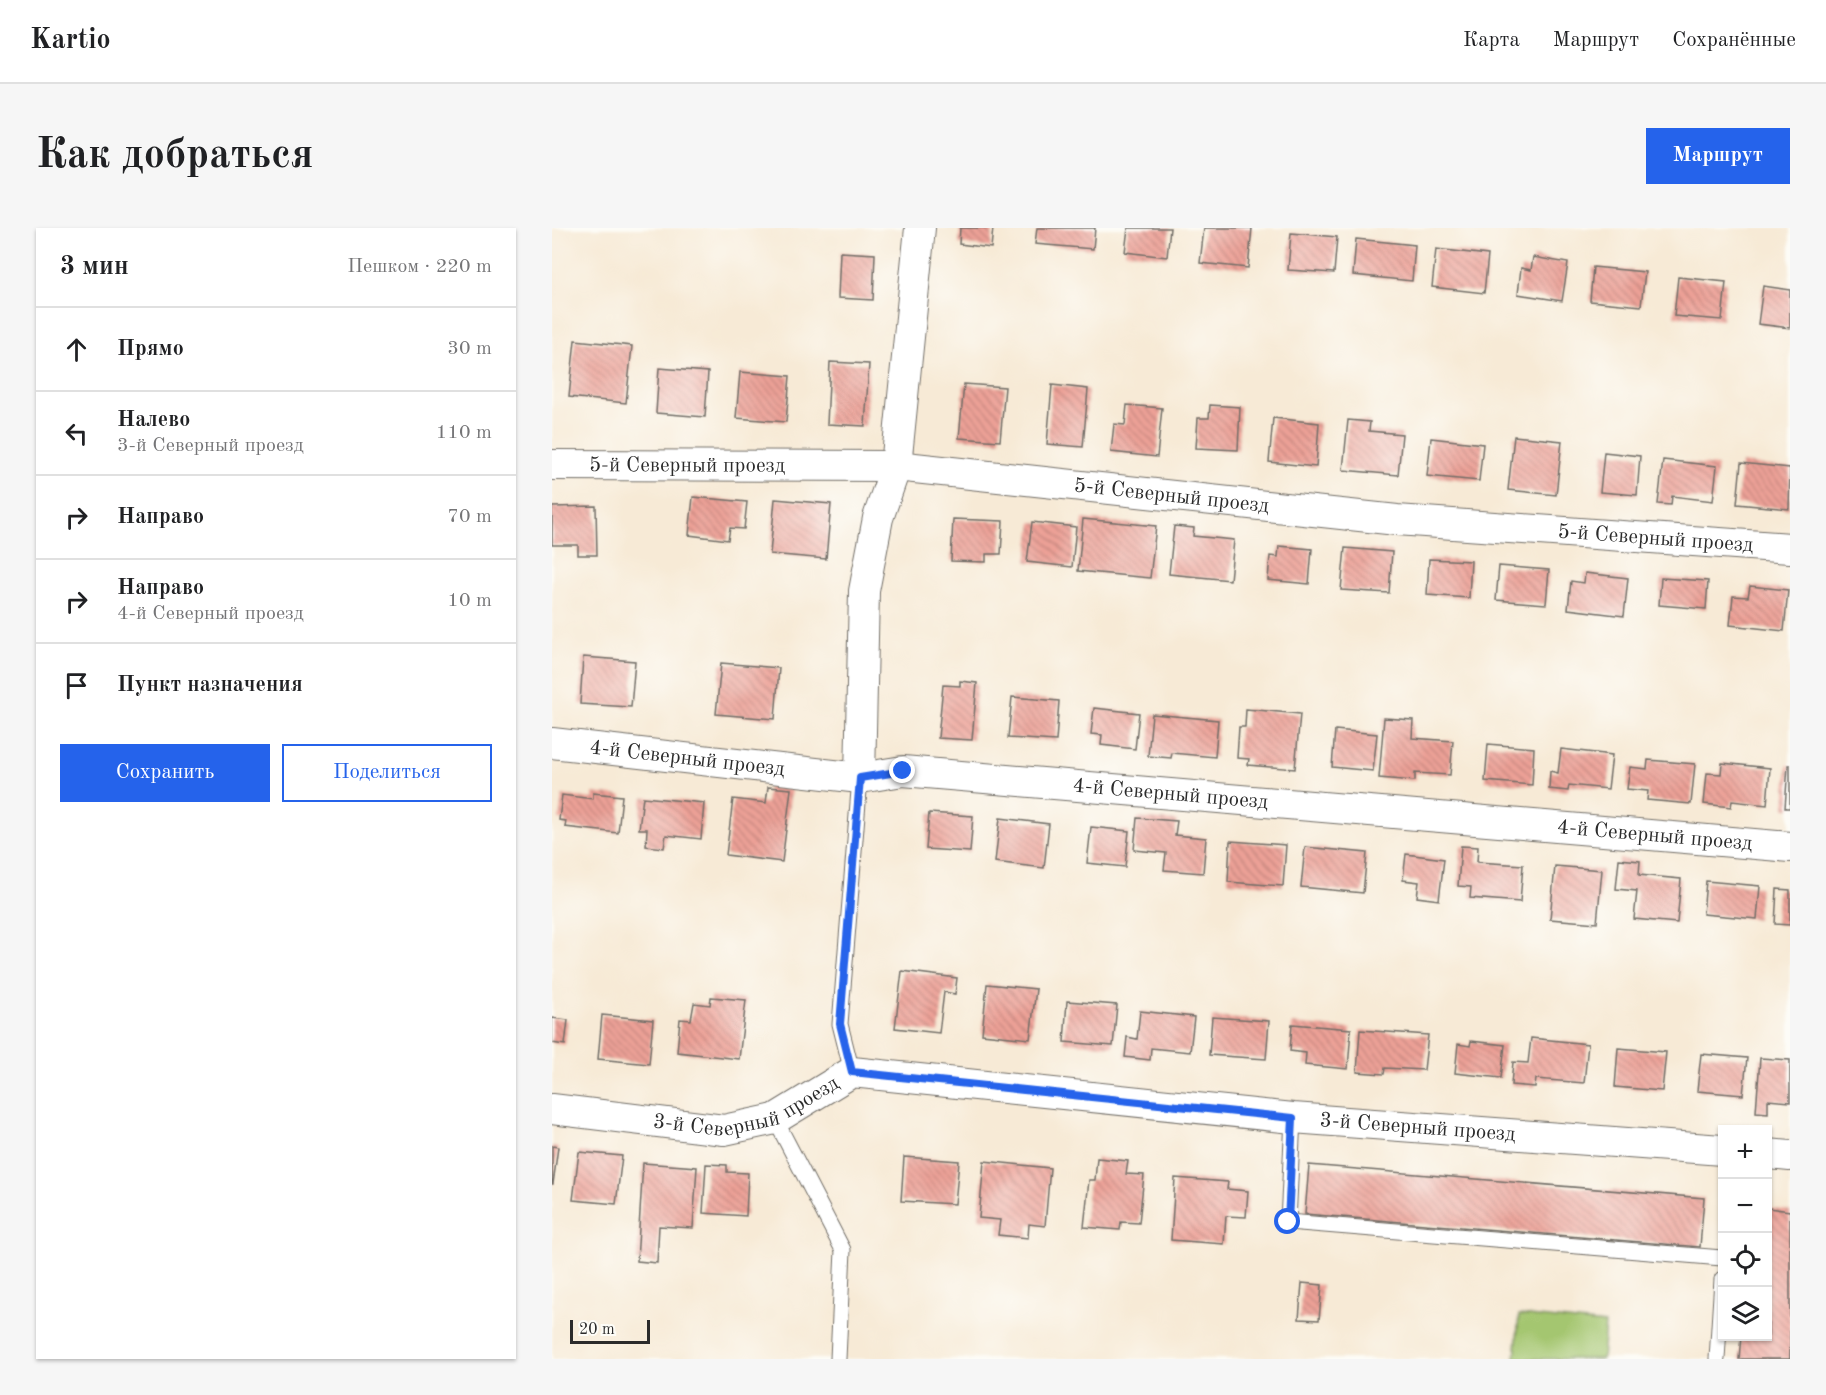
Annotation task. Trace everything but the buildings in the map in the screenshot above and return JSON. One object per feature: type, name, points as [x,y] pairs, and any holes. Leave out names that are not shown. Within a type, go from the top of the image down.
[{"type":"street","points":[[860,778],[864,591],[878,518],[896,466],[920,228]]},
{"type":"street","name":"5-й Северный проезд","points":[[552,465],[896,466],[1397,520],[1790,548]]},
{"type":"street","name":"4-й Северный проезд","points":[[552,743],[860,778],[903,771],[1790,847]]},
{"type":"street","name":"3-й Северный проезд","points":[[552,1110],[724,1130],[775,1119],[852,1072],[1293,1118],[1718,1150]]},
{"type":"street","points":[[1772,1154],[1790,1156]]},
{"type":"lane","points":[[852,1072],[840,1024],[860,778]]},
{"type":"lane","points":[[1293,1118],[1288,1222],[1718,1258]]},
{"type":"lane","points":[[775,1119],[843,1250],[838,1359]]},
{"type":"lane","points":[[1716,1359],[1721,1287]]},
{"type":"green space","points":[[1519,1315],[1605,1324],[1602,1359],[1515,1359]]},
{"type":"route","points":[[903,771],[860,778],[840,1024],[852,1072],[1293,1118],[1288,1222]]}]
